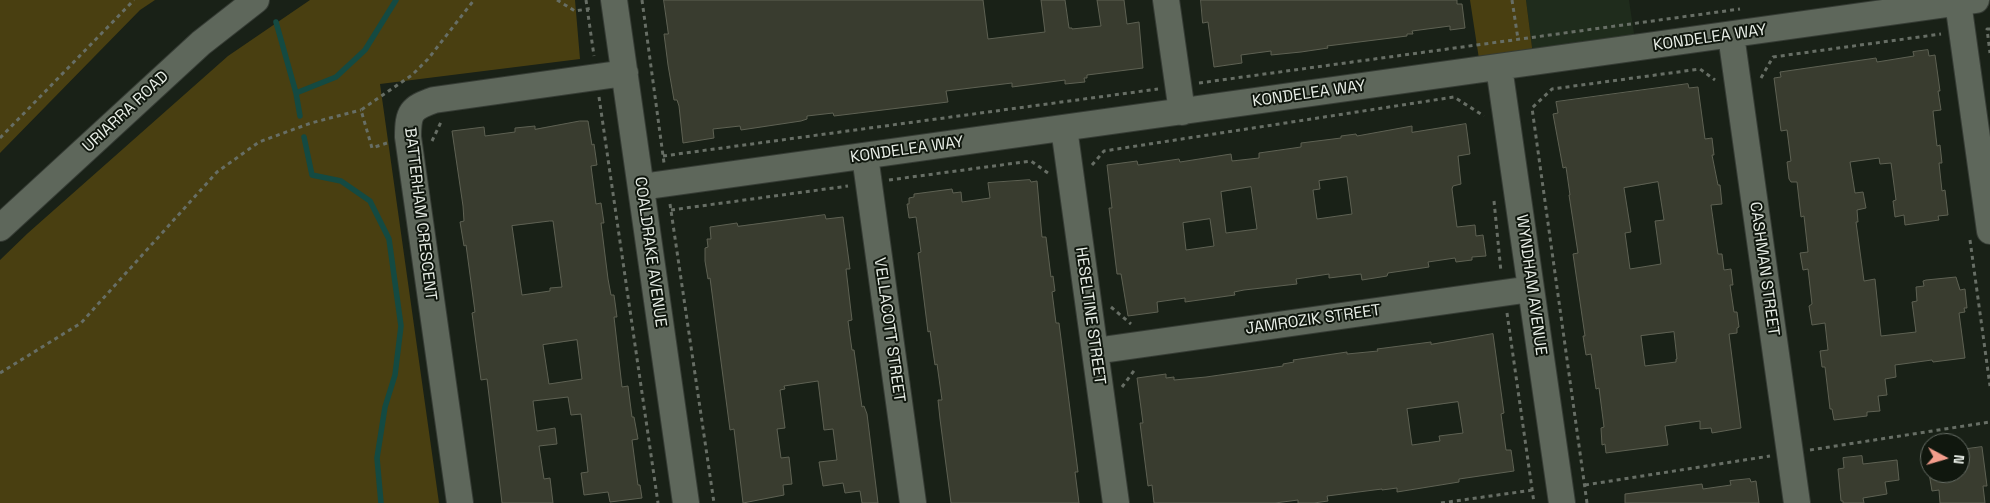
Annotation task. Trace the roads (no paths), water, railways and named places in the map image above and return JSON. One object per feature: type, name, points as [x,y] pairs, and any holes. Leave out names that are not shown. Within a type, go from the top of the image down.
[{"type":"street","name":"URIARRA ROAD","points":[[0,228],[201,43],[256,0]]},
{"type":"street","name":"COALDRAKE AVENUE","points":[[614,0],[686,503]]},
{"type":"street","points":[[1166,0],[1182,112]]},
{"type":"street","points":[[1967,1],[1989,223]]},
{"type":"street","name":"KONDELEA WAY","points":[[641,187],[1967,1]]},
{"type":"street","name":"CASHMAN STREET","points":[[1731,35],[1797,503]]},
{"type":"street","name":"WYNDHAM AVENUE","points":[[1499,67],[1562,503]]},
{"type":"street","name":"BATTERHAM CRESCENT","points":[[460,503],[408,137],[408,120],[419,105],[434,100],[625,73]]},
{"type":"street","name":"HESELTINE STREET","points":[[1064,128],[1116,503]]},
{"type":"street","name":"VELLACOTT STREET","points":[[864,156],[913,503]]},
{"type":"street","name":"JAMROZIK STREET","points":[[1095,351],[1503,308],[1532,289]]},
{"type":"waterway","points":[[300,116],[296,93],[336,77],[365,50],[396,0]]},
{"type":"waterway","points":[[276,22],[296,93]]},
{"type":"waterway","points":[[304,137],[312,175],[341,181],[370,201],[389,239],[401,326],[395,375],[385,407],[377,458],[381,503]]}]
